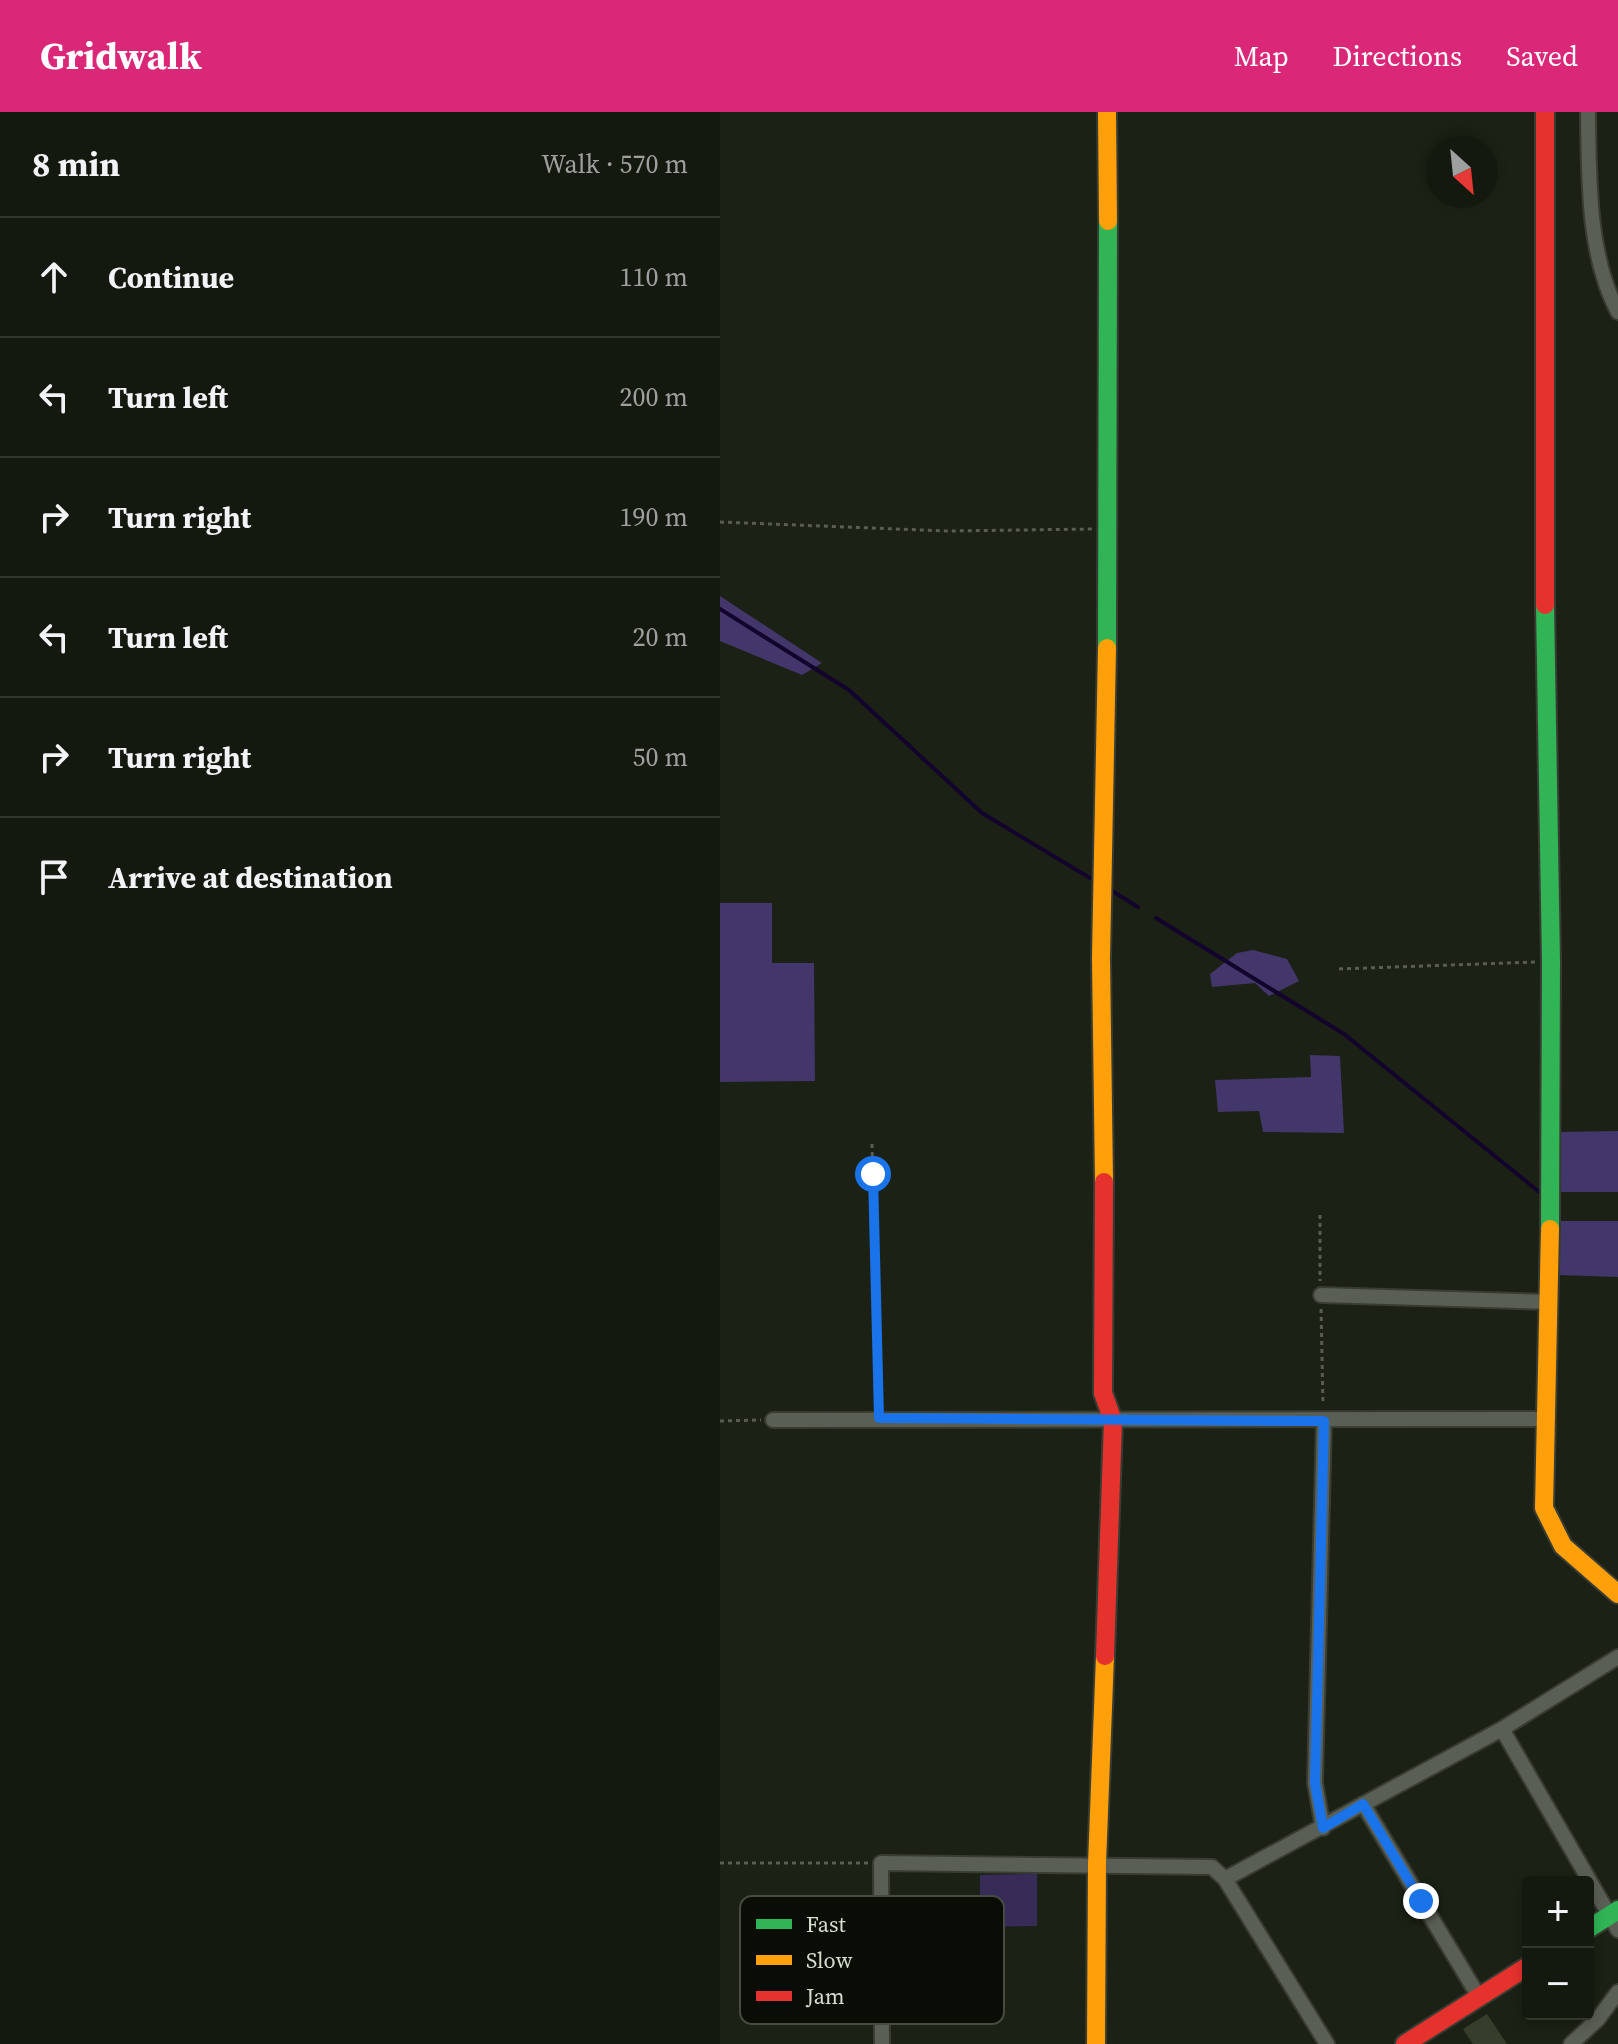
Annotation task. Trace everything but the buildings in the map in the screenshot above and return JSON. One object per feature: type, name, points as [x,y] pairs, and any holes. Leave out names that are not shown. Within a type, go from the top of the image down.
[{"type":"street","points":[[1096,2044],[1097,1864],[1113,1421],[1103,1393],[1102,1228],[1104,1086],[1101,958],[1109,529],[1107,112]]},
{"type":"street","points":[[1545,112],[1543,472],[1551,961],[1547,1526],[1559,1544],[1618,1594]]},
{"type":"street","points":[[1588,112],[1594,220],[1607,287],[1618,312]]},
{"type":"street","points":[[1321,1295],[1550,1302]]},
{"type":"street","points":[[773,1420],[1546,1419]]},
{"type":"street","points":[[1323,1828],[1315,1783],[1324,1421]]},
{"type":"street","points":[[1225,1879],[1502,1729],[1618,1657]]},
{"type":"street","points":[[1502,1729],[1615,1919],[1594,1927]]},
{"type":"street","points":[[1363,1804],[1479,1997]]},
{"type":"street","points":[[881,1896],[881,1863],[1212,1867],[1225,1879],[1327,2044]]},
{"type":"street","points":[[1405,2044],[1522,1970]]},
{"type":"street","points":[[1571,2044],[1598,2019],[1618,1992]]},
{"type":"street","points":[[882,2024],[882,2044]]},
{"type":"path","points":[[720,522],[947,531],[1109,529]]},
{"type":"path","points":[[1339,969],[1551,961]]},
{"type":"path","points":[[872,1144],[879,1418]]},
{"type":"path","points":[[1320,1215],[1324,1421]]},
{"type":"path","points":[[720,1421],[773,1420]]},
{"type":"path","points":[[720,1863],[881,1863]]},
{"type":"shaded area","points":[[720,596],[822,663],[802,675],[720,641]]},
{"type":"shaded area","points":[[720,903],[772,903],[772,963],[814,963],[815,1081],[720,1082]]},
{"type":"shaded area","points":[[1253,950],[1287,959],[1299,981],[1269,996],[1255,983],[1212,987],[1210,974],[1237,953]]},
{"type":"shaded area","points":[[1310,1055],[1340,1056],[1344,1133],[1263,1132],[1259,1111],[1218,1112],[1215,1080],[1311,1077]]},
{"type":"shaded area","points":[[1618,1131],[1618,1192],[1559,1192],[1559,1132]]},
{"type":"shaded area","points":[[1558,1221],[1618,1221],[1618,1277],[1558,1275]]},
{"type":"shaded area","points":[[1037,1874],[1037,1926],[1004,1927],[1004,1896],[980,1896],[980,1875]]},
{"type":"waterway","points":[[720,609],[849,690],[982,813],[1090,878]]},
{"type":"waterway","points":[[1109,889],[1138,907]]},
{"type":"waterway","points":[[1156,918],[1344,1034],[1543,1195]]},
{"type":"traffic: fast","points":[[1107,648],[1108,221]]},
{"type":"traffic: fast","points":[[1545,605],[1551,961],[1550,1229]]},
{"type":"traffic: fast","points":[[1594,1925],[1618,1910]]},
{"type":"traffic: slow","points":[[1107,112],[1108,221]]},
{"type":"traffic: slow","points":[[1104,1182],[1101,958],[1107,648]]},
{"type":"traffic: slow","points":[[1550,1229],[1544,1508],[1563,1546],[1618,1594]]},
{"type":"traffic: slow","points":[[1096,2044],[1097,1864],[1105,1656]]},
{"type":"traffic: jam","points":[[1545,112],[1545,605]]},
{"type":"traffic: jam","points":[[1104,1182],[1103,1393],[1113,1421],[1105,1656]]},
{"type":"traffic: jam","points":[[1405,2044],[1522,1970]]},
{"type":"route","points":[[873,1174],[879,1418],[1324,1421],[1315,1783],[1323,1828],[1363,1804],[1421,1901]]}]
